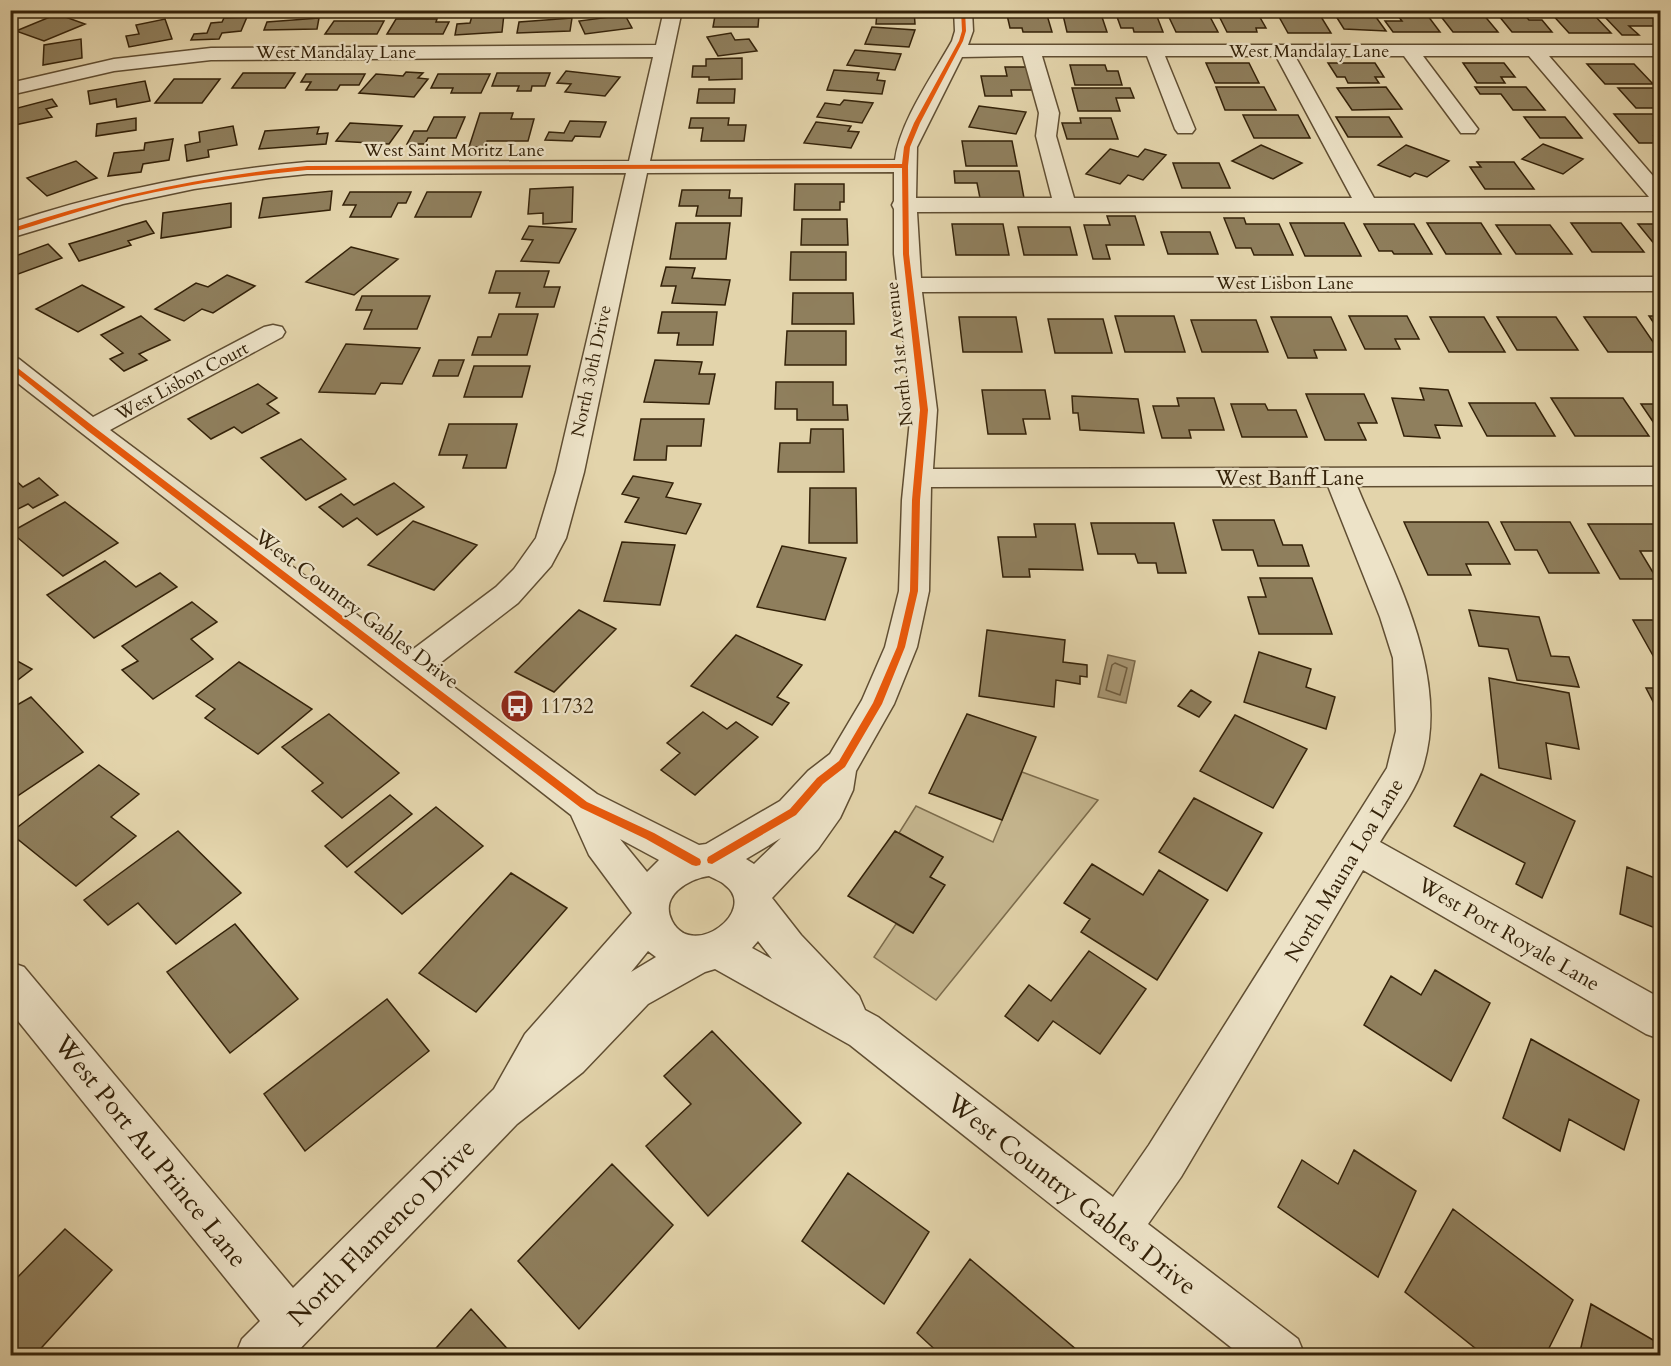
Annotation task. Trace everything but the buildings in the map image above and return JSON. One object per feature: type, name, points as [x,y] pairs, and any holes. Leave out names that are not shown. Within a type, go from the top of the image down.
[{"type":"street","name":"North 30th Drive","points":[[407,670],[504,597],[522,580],[550,540],[570,472],[636,166],[673,10]]},
{"type":"street","name":"North 31st Avenue","points":[[842,764],[877,704],[901,647],[914,591],[924,410],[909,285],[903,205],[904,166],[917,123],[957,51],[964,32],[963,10]]},
{"type":"street","points":[[1409,50],[1468,129]]},
{"type":"street","points":[[1534,50],[1660,197]]},
{"type":"street","name":"West Mandalay Lane","points":[[957,51],[1660,50]]},
{"type":"street","name":"West Mandalay Lane","points":[[10,89],[114,65],[211,54],[664,51]]},
{"type":"street","points":[[1031,51],[1049,113],[1046,136],[1064,203]]},
{"type":"street","points":[[1154,51],[1185,129]]},
{"type":"street","points":[[1283,51],[1366,203]]},
{"type":"street","name":"West Saint Moritz Lane","points":[[10,231],[106,202],[172,186],[256,172],[349,166],[904,166]]},
{"type":"street","points":[[903,205],[1660,204]]},
{"type":"street","name":"West Lisbon Lane","points":[[909,285],[1660,284]]},
{"type":"street","name":"West Lisbon Court","points":[[91,429],[273,332]]},
{"type":"street","name":"West Country Gables Drive","points":[[10,364],[91,429],[584,805],[704,861]]},
{"type":"street","name":"West Banff Lane","points":[[919,478],[1660,476]]},
{"type":"street","name":"North Mauna Loa Lane","points":[[1118,1229],[1165,1161],[1404,771],[1413,731],[1409,658],[1396,617],[1339,478]]},
{"type":"street","name":"North Flamenco Drive","points":[[502,1109],[540,1048],[651,911],[656,889],[666,876],[680,867],[704,861],[793,812],[820,781],[842,764]]},
{"type":"street","name":"North Flamenco Drive","points":[[259,1356],[502,1109],[568,1058],[633,990],[734,942],[746,930],[753,900],[814,826],[838,789],[842,764]]},
{"type":"street","name":"West Country Gables Drive","points":[[584,805],[602,844],[651,911]]},
{"type":"street","name":"West Port Royale Lane","points":[[1358,848],[1660,1020]]},
{"type":"street","points":[[704,861],[728,865],[741,873],[753,900]]},
{"type":"street","name":"West Country Gables Drive","points":[[753,900],[787,948],[864,1031],[1281,1356]]},
{"type":"street","points":[[651,911],[657,934],[668,944],[684,952],[709,952]]},
{"type":"street","name":"West Country Gables Drive","points":[[709,952],[864,1031]]},
{"type":"street","name":"West Port Au Prince Lane","points":[[10,980],[292,1323]]},
{"type":"shaded area","points":[[1022,772],[1098,800],[936,1000],[874,957],[896,924],[913,933],[944,885],[930,877],[943,857],[899,833],[916,806],[993,842]]},
{"type":"water","points":[[1108,655],[1135,661],[1126,703],[1098,697]]},
{"type":"cycle path","points":[[712,860],[793,812],[820,781],[842,764],[877,704],[901,647],[914,591],[916,500],[924,410],[906,254],[905,166],[907,147],[917,123],[961,41],[964,31],[963,10]]},
{"type":"cycle path","points":[[10,231],[120,198],[194,182],[307,168],[905,166]]},
{"type":"cycle path","points":[[10,364],[91,429],[584,805],[650,836],[696,862]]},
{"type":"place","name":"11732","points":[[517,706]]}]
